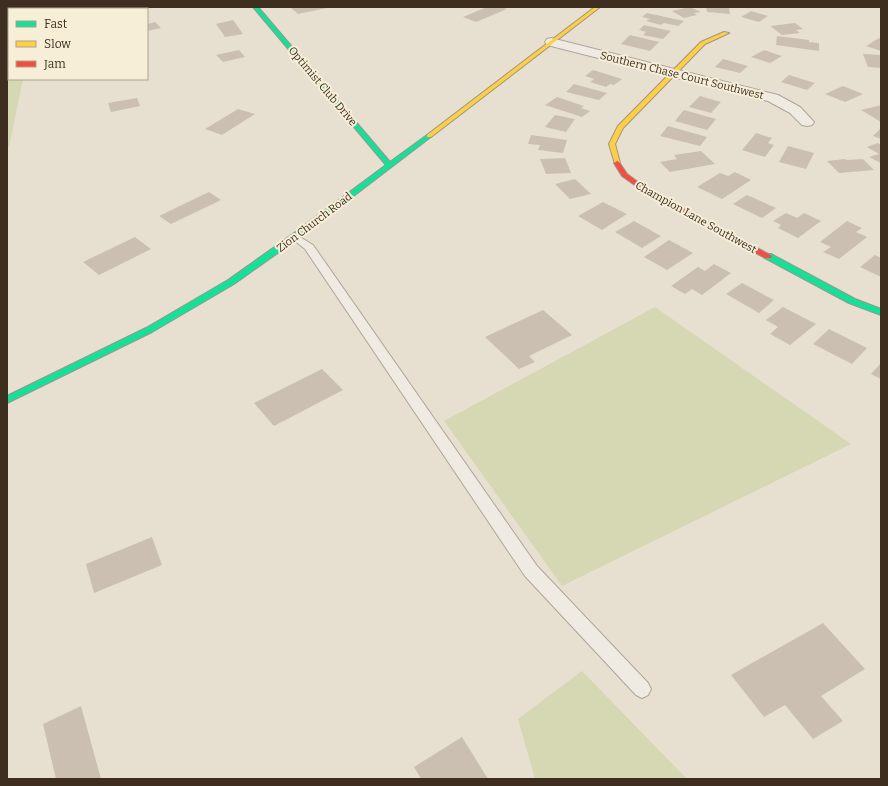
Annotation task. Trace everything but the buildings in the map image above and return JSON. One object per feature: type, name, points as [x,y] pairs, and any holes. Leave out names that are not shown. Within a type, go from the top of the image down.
[{"type":"street","name":"Optimist Club Drive","points":[[255,7],[390,166]]},
{"type":"street","name":"Zion Church Road","points":[[7,400],[122,345],[196,304],[233,281],[390,166],[598,7]]},
{"type":"street","name":"Champion Lane Southwest","points":[[726,33],[703,43],[620,127],[612,144],[615,160],[624,175],[648,192],[852,301],[881,312]]},
{"type":"street","name":"Southern Chase Court Southwest","points":[[551,42],[773,98],[795,110],[807,122]]},
{"type":"lane","points":[[295,237],[309,247],[532,571],[642,689]]},
{"type":"green space","points":[[8,19],[8,80],[23,80],[9,147],[7,147]]},
{"type":"green space","points":[[655,307],[851,444],[562,586],[444,421]]},
{"type":"green space","points":[[582,671],[687,779],[535,779],[518,719]]},
{"type":"traffic: fast","points":[[255,7],[390,166]]},
{"type":"traffic: fast","points":[[7,400],[149,330],[231,282],[293,238],[429,136]]},
{"type":"traffic: fast","points":[[768,256],[852,301],[881,312]]},
{"type":"traffic: slow","points":[[429,136],[598,7]]},
{"type":"traffic: slow","points":[[617,163],[612,144],[620,127],[703,43],[726,33]]},
{"type":"traffic: jam","points":[[617,163],[624,175],[648,192],[768,256]]}]
